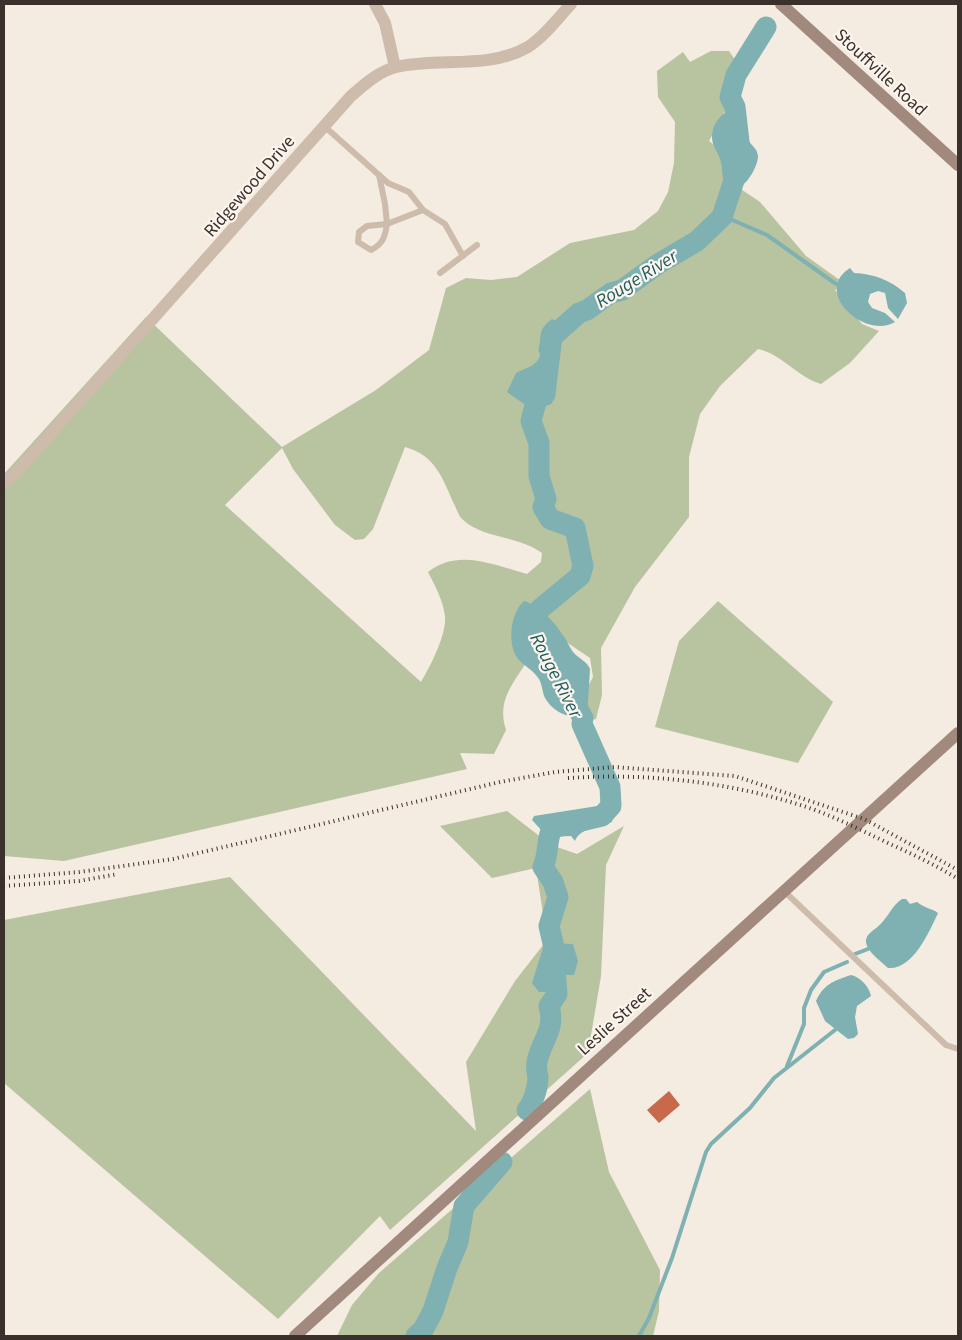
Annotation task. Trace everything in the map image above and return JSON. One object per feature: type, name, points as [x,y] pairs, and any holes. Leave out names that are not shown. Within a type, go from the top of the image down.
[{"type":"street","points":[[375,4],[384,23],[395,67]]},
{"type":"street","name":"Ridgewood Drive","points":[[4,483],[21,468],[351,96],[368,81],[395,67],[452,61],[482,62],[511,55],[541,37],[572,4]]},
{"type":"street","name":"Stouffville Road","points":[[781,4],[958,165]]},
{"type":"street","name":"Leslie Street","points":[[295,1336],[958,733]]},
{"type":"lane","points":[[324,126],[388,183],[409,192],[423,210],[445,224],[463,256]]},
{"type":"lane","points":[[379,174],[387,224],[384,239],[371,250],[358,242],[359,232],[367,226],[387,224],[423,210]]},
{"type":"lane","points":[[440,273],[477,245]]},
{"type":"lane","points":[[784,891],[946,1044],[958,1049]]},
{"type":"green space","points":[[711,51],[729,51],[740,67],[730,102],[709,141],[725,154],[729,181],[760,202],[806,256],[844,283],[835,290],[862,324],[879,331],[850,363],[821,384],[812,381],[775,356],[758,349],[720,386],[700,414],[689,457],[689,517],[635,587],[601,648],[602,695],[596,719],[582,722],[585,692],[593,677],[590,658],[553,633],[521,626],[516,655],[526,663],[511,687],[504,703],[503,711],[506,730],[494,754],[460,753],[467,769],[64,861],[4,856],[4,474],[146,317],[282,447],[376,390],[429,350],[446,288],[466,278],[491,280],[517,277],[570,243],[634,230],[658,211],[668,192],[674,163],[675,122],[658,97],[657,71],[683,52],[690,62]],"holes":[[[405,447],[430,461],[441,475],[462,519],[480,530],[522,543],[542,553],[541,562],[527,574],[489,563],[464,560],[451,561],[428,572],[442,604],[445,623],[437,650],[421,682],[225,505],[282,448],[293,469],[335,525],[355,540],[364,539],[373,529]]]},
{"type":"green space","points":[[718,601],[833,702],[798,763],[655,727],[679,641]]},
{"type":"green space","points":[[507,811],[551,845],[577,854],[624,826],[606,865],[601,976],[588,1053],[390,1230],[380,1216],[278,1319],[4,1083],[4,920],[230,877],[476,1131],[466,1062],[515,981],[547,940],[536,868],[492,878],[440,826]]},
{"type":"green space","points":[[590,1089],[609,1172],[660,1270],[659,1311],[653,1336],[337,1336],[352,1305],[379,1273]]},
{"type":"water","points":[[737,106],[744,114],[746,137],[756,150],[758,156],[748,180],[738,188],[732,188],[724,180],[720,160],[713,144],[712,132],[719,118]]},
{"type":"water","points":[[850,268],[854,273],[875,276],[888,281],[905,293],[907,303],[898,319],[888,308],[885,293],[878,291],[870,294],[868,302],[872,308],[885,313],[895,322],[883,326],[870,325],[847,311],[840,300],[837,289],[840,278]]},
{"type":"water","points":[[552,319],[564,325],[555,398],[551,404],[534,411],[507,392],[516,373],[532,365],[538,359],[542,331],[545,325]]},
{"type":"water","points":[[524,601],[536,607],[552,621],[573,652],[589,666],[587,718],[570,716],[551,706],[545,699],[537,676],[516,655],[511,639],[513,622],[519,606]]},
{"type":"water","points":[[604,805],[614,808],[612,822],[586,830],[575,841],[571,836],[544,837],[544,833],[532,820],[534,816]]},
{"type":"water","points":[[902,899],[906,899],[910,904],[917,902],[938,913],[925,939],[912,956],[905,963],[897,967],[888,968],[871,952],[866,939]]},
{"type":"water","points":[[553,943],[573,944],[578,961],[574,975],[565,975],[556,992],[539,992],[532,983],[543,948]]},
{"type":"water","points":[[851,975],[864,982],[871,996],[857,1006],[855,1017],[858,1034],[854,1038],[848,1039],[825,1021],[816,1001],[822,991],[830,984]]},
{"type":"building","points":[[669,1091],[680,1105],[659,1123],[647,1110]]},
{"type":"waterway","name":"Rouge River","points":[[549,349],[552,337],[579,313],[587,310],[611,293],[622,290],[658,264],[697,241],[722,217],[741,159],[735,107],[730,97],[736,75],[766,27]]},
{"type":"waterway","points":[[723,216],[767,235],[836,284]]},
{"type":"waterway","name":"Rouge River","points":[[536,635],[531,624],[540,609],[580,576],[583,566],[575,528],[550,519],[543,507],[546,499],[539,476],[539,443],[531,421],[541,383]]},
{"type":"waterway","name":"Rouge River","points":[[527,1110],[536,1090],[538,1081],[537,1062],[551,1022],[549,1006],[557,994],[553,943],[549,926],[558,897],[553,882],[543,867],[550,833],[552,828],[602,816],[611,806],[610,787],[582,724],[583,718],[569,694]]},
{"type":"waterway","points":[[855,954],[868,949]]},
{"type":"waterway","points":[[787,1066],[804,1024],[804,1008],[811,990],[824,972],[847,962]]},
{"type":"waterway","points":[[639,1336],[649,1318],[672,1258],[706,1152],[711,1144],[750,1108],[774,1078],[835,1030]]},
{"type":"waterway","name":"Rouge River","points":[[416,1336],[423,1330],[433,1311],[458,1242],[464,1206],[502,1162]]},
{"type":"railway","points":[[4,878],[79,872],[173,859],[500,782],[555,772],[614,767],[735,776],[864,819],[958,870]]},
{"type":"railway","points":[[568,778],[626,777],[684,780],[769,796],[832,817],[924,860],[958,879]]},
{"type":"railway","points":[[4,886],[79,881],[118,874]]}]
